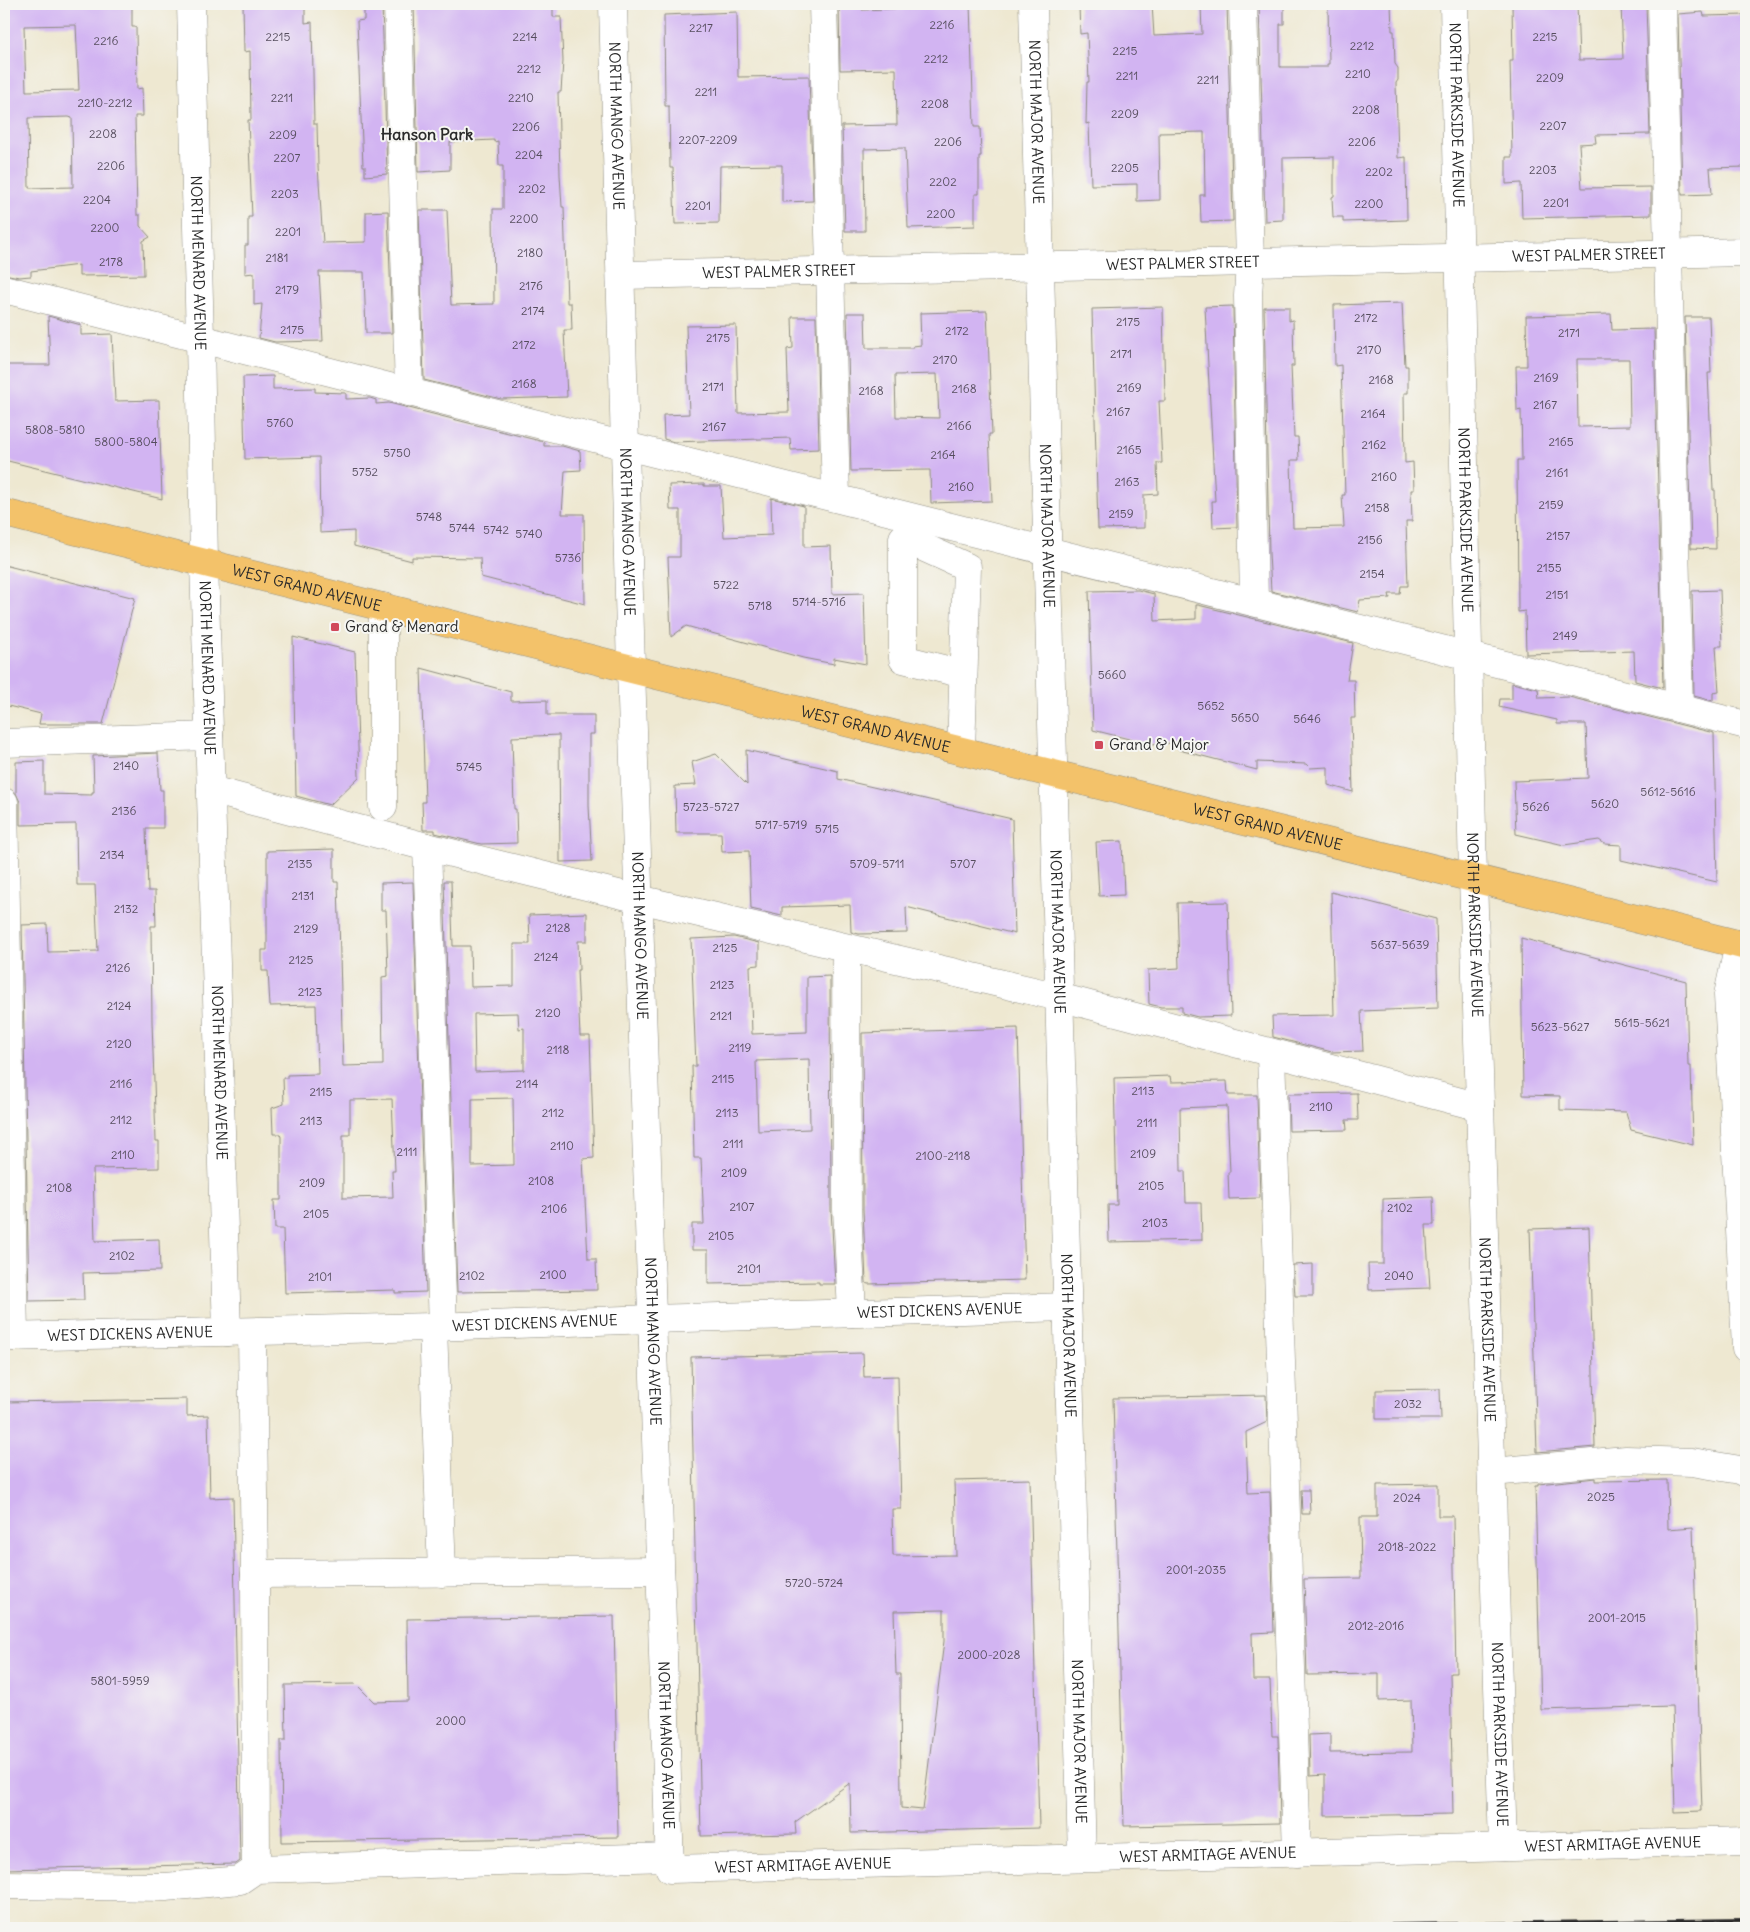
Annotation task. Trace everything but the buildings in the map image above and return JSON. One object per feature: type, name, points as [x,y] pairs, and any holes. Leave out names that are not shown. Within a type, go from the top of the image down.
[{"type":"main road","name":"WEST GRAND AVENUE","points":[[4,513],[1742,945]]},
{"type":"street","name":"NORTH MENARD AVENUE","points":[[191,4],[211,790],[255,1574],[256,1868]]},
{"type":"street","points":[[398,4],[409,392]]},
{"type":"street","name":"NORTH MANGO AVENUE","points":[[613,4],[631,669],[669,1863]]},
{"type":"street","points":[[823,4],[836,497]]},
{"type":"street","name":"NORTH MAJOR AVENUE","points":[[1033,4],[1082,1858]]},
{"type":"street","points":[[1243,4],[1250,262],[1248,296],[1254,602]]},
{"type":"street","name":"NORTH PARKSIDE AVENUE","points":[[1454,4],[1480,1107],[1504,1847]]},
{"type":"street","points":[[1662,4],[1679,708]]},
{"type":"street","name":"WEST PALMER STREET","points":[[621,275],[1746,252]]},
{"type":"street","points":[[4,288],[409,392],[625,444],[1746,725]]},
{"type":"street","points":[[961,750],[967,567],[903,538],[903,659],[963,674]]},
{"type":"street","points":[[383,607],[383,807]]},
{"type":"street","points":[[4,743],[209,736]]},
{"type":"street","points":[[211,790],[427,847],[639,899],[1059,997],[1271,1054],[1480,1107]]},
{"type":"street","points":[[4,802],[9,1337]]},
{"type":"street","points":[[427,847],[442,1572]]},
{"type":"street","points":[[1742,945],[1728,995],[1746,1348]]},
{"type":"street","points":[[846,948],[847,1209],[852,1314]]},
{"type":"street","points":[[1271,1054],[1297,1853]]},
{"type":"street","name":"WEST DICKENS AVENUE","points":[[9,1337],[438,1327],[652,1319],[1067,1308]]},
{"type":"street","points":[[1492,1472],[1626,1460],[1692,1462],[1740,1470],[1746,1473]]},
{"type":"street","points":[[255,1574],[660,1571]]},
{"type":"street","name":"WEST ARMITAGE AVENUE","points":[[256,1868],[1082,1858],[1746,1841]]},
{"type":"street","points":[[4,1885],[166,1888],[240,1880],[256,1868]]},
{"type":"railway","points":[[1194,1928],[1746,1920]]},
{"type":"place","name":"Grand & Menard","points":[[335,627]]},
{"type":"place","name":"Grand & Major","points":[[1099,745]]},
{"type":"district","name":"Hanson Park","points":[[427,134]]}]
